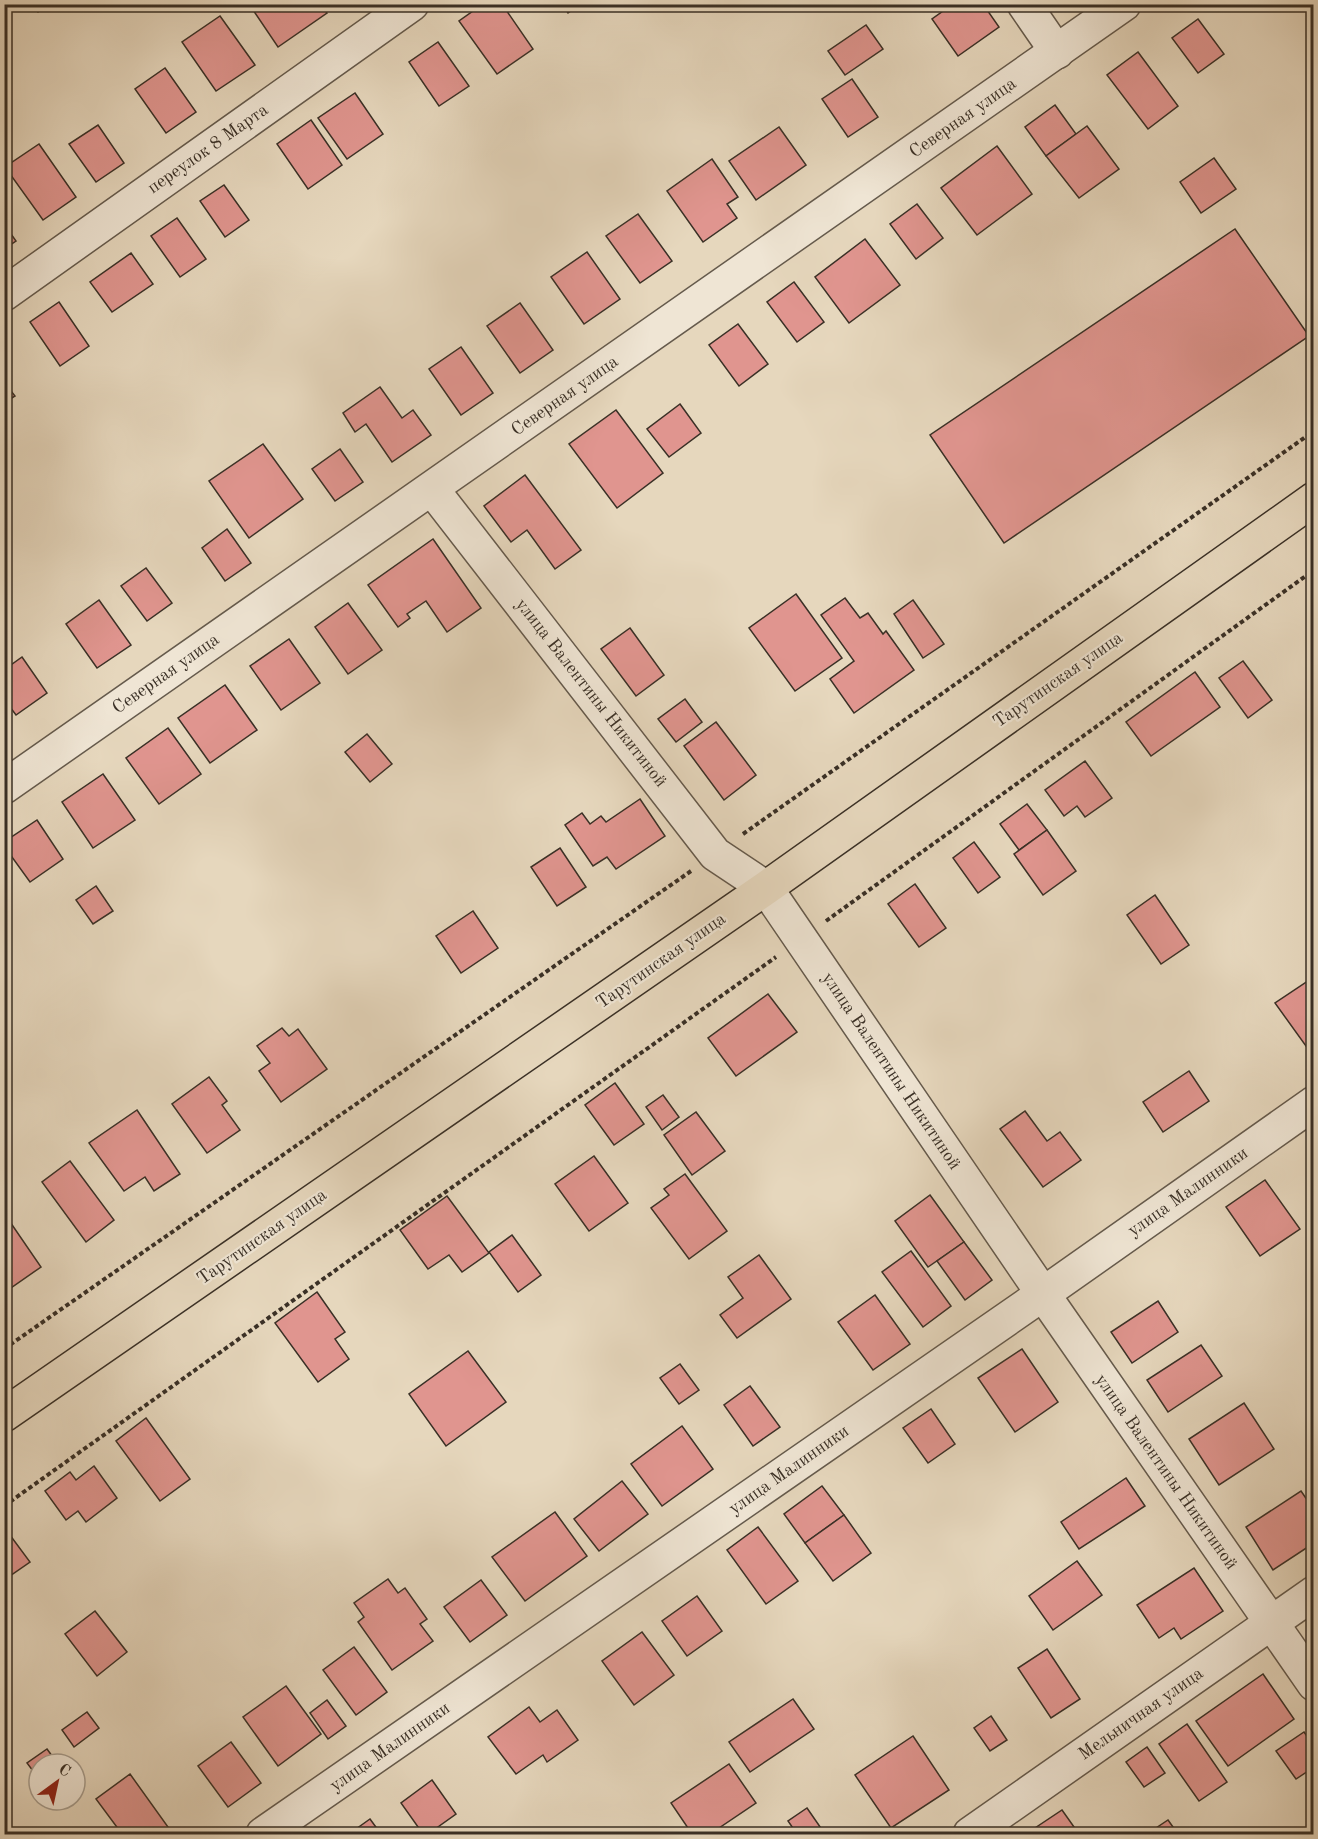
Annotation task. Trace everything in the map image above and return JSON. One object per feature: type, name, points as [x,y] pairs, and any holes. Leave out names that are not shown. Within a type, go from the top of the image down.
[{"type":"main road","name":"Тарутинская улица","points":[[4,1416],[766,888],[1314,499]]},
{"type":"street","name":"переулок 8 Марта","points":[[4,294],[412,4]]},
{"type":"street","points":[[1024,4],[1057,52]]},
{"type":"street","name":"Северная улица","points":[[4,787],[1124,4]]},
{"type":"street","name":"улица Валентины Никитиной","points":[[432,489],[715,854],[766,888],[1043,1294],[1314,1684]]},
{"type":"street","name":"улица Малинники","points":[[263,1834],[1043,1294],[1314,1103]]},
{"type":"street","name":"Мельничная улица","points":[[970,1834],[1314,1593]]},
{"type":"path","points":[[4,1349],[715,854],[1314,431]]},
{"type":"path","points":[[4,1506],[801,939],[1314,570]]},
{"type":"building","points":[[33,4],[49,4],[38,12]]},
{"type":"building","points":[[249,4],[321,4],[327,13],[278,47]]},
{"type":"building","points":[[483,4],[502,4],[533,49],[497,74],[459,21]]},
{"type":"building","points":[[562,4],[580,4],[568,13]]},
{"type":"building","points":[[953,4],[983,4],[999,27],[958,56],[932,19]]},
{"type":"building","points":[[220,16],[255,65],[216,91],[182,42]]},
{"type":"building","points":[[1198,19],[1224,54],[1198,73],[1172,38]]},
{"type":"building","points":[[866,25],[883,49],[845,75],[828,51]]},
{"type":"building","points":[[438,42],[469,86],[439,106],[409,62]]},
{"type":"building","points":[[1138,52],[1178,106],[1148,129],[1107,75]]},
{"type":"building","points":[[165,68],[196,112],[166,133],[135,89]]},
{"type":"building","points":[[852,79],[878,117],[848,137],[822,99]]},
{"type":"building","points":[[355,93],[383,134],[347,159],[318,118]]},
{"type":"building","points":[[1055,105],[1076,134],[1046,156],[1025,127]]},
{"type":"building","points":[[311,120],[342,165],[308,189],[277,144]]},
{"type":"building","points":[[98,125],[124,163],[96,182],[69,144]]},
{"type":"building","points":[[1087,126],[1119,169],[1079,198],[1046,156]]},
{"type":"building","points":[[779,127],[806,165],[756,200],[729,161]]},
{"type":"building","points":[[39,144],[76,197],[43,220],[5,167]]},
{"type":"building","points":[[997,146],[1032,194],[977,235],[941,188]]},
{"type":"building","points":[[1214,158],[1236,189],[1201,213],[1180,182]]},
{"type":"building","points":[[712,159],[738,197],[727,204],[737,218],[703,242],[667,191]]},
{"type":"building","points":[[224,185],[249,220],[225,237],[200,201]]},
{"type":"building","points":[[917,204],[943,238],[916,259],[890,224]]},
{"type":"building","points":[[638,214],[672,261],[640,283],[606,236]]},
{"type":"building","points":[[177,218],[206,259],[180,277],[151,236]]},
{"type":"building","points":[[4,224],[16,241],[4,249]]},
{"type":"building","points":[[1235,229],[1309,336],[1004,543],[930,435]]},
{"type":"building","points":[[865,239],[900,285],[849,323],[815,277]]},
{"type":"building","points":[[587,252],[620,299],[584,324],[551,277]]},
{"type":"building","points":[[131,253],[153,284],[112,312],[90,282]]},
{"type":"building","points":[[794,282],[824,322],[797,342],[767,302]]},
{"type":"building","points":[[59,302],[89,346],[60,366],[30,322]]},
{"type":"building","points":[[520,303],[553,350],[520,373],[487,326]]},
{"type":"building","points":[[738,324],[768,364],[739,386],[709,345]]},
{"type":"building","points":[[461,347],[493,393],[461,415],[429,369]]},
{"type":"building","points":[[4,382],[15,396],[4,403]]},
{"type":"building","points":[[380,387],[402,418],[413,410],[431,435],[392,462],[366,424],[355,432],[343,413]]},
{"type":"building","points":[[680,404],[701,433],[669,457],[647,429]]},
{"type":"building","points":[[616,410],[663,473],[617,508],[569,444]]},
{"type":"building","points":[[263,444],[303,499],[249,538],[209,481]]},
{"type":"building","points":[[340,449],[363,482],[335,501],[312,469]]},
{"type":"building","points":[[525,475],[581,550],[555,569],[527,530],[511,542],[484,506]]},
{"type":"building","points":[[227,529],[251,563],[225,581],[202,548]]},
{"type":"building","points":[[433,539],[481,608],[447,632],[426,601],[407,614],[410,618],[398,627],[368,585]]},
{"type":"building","points":[[146,568],[172,603],[147,621],[121,586]]},
{"type":"building","points":[[796,594],[842,658],[795,691],[749,628]]},
{"type":"building","points":[[845,598],[860,618],[868,613],[883,634],[886,631],[914,670],[854,713],[830,679],[854,661],[821,615]]},
{"type":"building","points":[[99,600],[131,645],[97,668],[66,624]]},
{"type":"building","points":[[913,600],[944,644],[923,658],[894,614]]},
{"type":"building","points":[[348,603],[382,650],[348,674],[315,627]]},
{"type":"building","points":[[630,628],[664,675],[636,696],[601,649]]},
{"type":"building","points":[[289,639],[320,683],[281,710],[250,666]]},
{"type":"building","points":[[22,657],[47,693],[16,715],[4,699],[4,670]]},
{"type":"building","points":[[1243,661],[1272,700],[1248,718],[1219,678]]},
{"type":"building","points":[[1195,672],[1220,707],[1151,756],[1126,722]]},
{"type":"building","points":[[225,685],[257,730],[210,763],[178,718]]},
{"type":"building","points":[[685,699],[702,722],[676,742],[658,719]]},
{"type":"building","points":[[716,722],[756,775],[724,800],[684,746]]},
{"type":"building","points":[[168,728],[201,774],[159,804],[126,758]]},
{"type":"building","points":[[367,734],[392,764],[370,782],[345,752]]},
{"type":"building","points":[[1085,761],[1112,798],[1085,817],[1077,806],[1064,816],[1045,790]]},
{"type":"building","points":[[103,774],[135,820],[93,848],[62,802]]},
{"type":"building","points":[[640,799],[665,836],[616,869],[607,857],[593,866],[565,825],[582,813],[590,824],[601,816],[606,822]]},
{"type":"building","points":[[1027,804],[1047,830],[1019,850],[1000,824]]},
{"type":"building","points":[[37,820],[63,859],[30,882],[4,846],[4,842]]},
{"type":"building","points":[[1047,830],[1076,871],[1043,895],[1014,854]]},
{"type":"building","points":[[974,842],[1000,877],[978,893],[953,858]]},
{"type":"building","points":[[560,848],[586,887],[557,906],[531,867]]},
{"type":"building","points":[[915,884],[946,928],[919,947],[888,904]]},
{"type":"building","points":[[96,886],[113,911],[93,924],[76,900]]},
{"type":"building","points":[[1155,895],[1189,945],[1161,964],[1127,915]]},
{"type":"building","points":[[473,911],[498,948],[461,973],[436,936]]},
{"type":"building","points":[[1314,977],[1314,1051],[1311,1053],[1275,1003]]},
{"type":"building","points":[[768,994],[797,1032],[736,1076],[708,1038]]},
{"type":"building","points":[[282,1028],[289,1036],[298,1029],[327,1069],[281,1102],[259,1071],[270,1063],[257,1046]]},
{"type":"building","points":[[1189,1071],[1209,1101],[1163,1132],[1143,1102]]},
{"type":"building","points":[[209,1077],[227,1101],[222,1105],[240,1130],[207,1153],[172,1104]]},
{"type":"building","points":[[615,1083],[644,1124],[614,1145],[585,1105]]},
{"type":"building","points":[[663,1095],[679,1117],[662,1130],[646,1107]]},
{"type":"building","points":[[137,1110],[180,1174],[154,1191],[145,1177],[124,1191],[89,1143]]},
{"type":"building","points":[[1025,1111],[1047,1141],[1060,1132],[1081,1160],[1043,1187],[1000,1129]]},
{"type":"building","points":[[696,1112],[725,1151],[692,1175],[664,1135]]},
{"type":"building","points":[[594,1156],[628,1203],[589,1231],[555,1184]]},
{"type":"building","points":[[70,1161],[114,1220],[86,1242],[42,1182]]},
{"type":"building","points":[[685,1174],[727,1231],[689,1259],[651,1208],[669,1195],[664,1189]]},
{"type":"building","points":[[1265,1180],[1300,1229],[1260,1256],[1226,1207]]},
{"type":"building","points":[[930,1195],[964,1242],[928,1267],[895,1221]]},
{"type":"building","points":[[447,1196],[489,1253],[462,1272],[449,1255],[428,1269],[400,1230]]},
{"type":"building","points":[[6,1216],[41,1267],[5,1292],[4,1217]]},
{"type":"building","points":[[512,1235],[541,1275],[518,1292],[489,1252]]},
{"type":"building","points":[[964,1242],[992,1280],[965,1300],[937,1261]]},
{"type":"building","points":[[911,1251],[951,1306],[923,1327],[882,1272]]},
{"type":"building","points":[[759,1255],[791,1299],[737,1338],[720,1315],[743,1298],[728,1277]]},
{"type":"building","points":[[317,1292],[345,1332],[335,1339],[349,1359],[318,1382],[275,1323]]},
{"type":"building","points":[[875,1295],[910,1344],[873,1370],[838,1322]]},
{"type":"building","points":[[1158,1301],[1178,1332],[1132,1363],[1111,1332]]},
{"type":"building","points":[[1201,1345],[1222,1376],[1168,1412],[1147,1380]]},
{"type":"building","points":[[1022,1349],[1058,1402],[1015,1432],[978,1378]]},
{"type":"building","points":[[468,1351],[506,1402],[446,1446],[409,1394]]},
{"type":"building","points":[[680,1364],[699,1390],[679,1404],[660,1378]]},
{"type":"building","points":[[750,1386],[780,1427],[753,1446],[724,1405]]},
{"type":"building","points":[[1244,1403],[1274,1449],[1219,1485],[1189,1439]]},
{"type":"building","points":[[931,1409],[955,1444],[928,1463],[903,1428]]},
{"type":"building","points":[[146,1418],[190,1479],[160,1501],[116,1441]]},
{"type":"building","points":[[682,1426],[713,1469],[662,1506],[631,1464]]},
{"type":"building","points":[[94,1466],[117,1498],[86,1522],[78,1511],[66,1520],[45,1491],[70,1472],[76,1480]]},
{"type":"building","points":[[1126,1478],[1145,1506],[1079,1549],[1061,1522]]},
{"type":"building","points":[[622,1481],[648,1514],[599,1551],[574,1519]]},
{"type":"building","points":[[822,1486],[844,1515],[805,1543],[784,1514]]},
{"type":"building","points":[[1301,1491],[1314,1510],[1314,1543],[1273,1570],[1246,1527]]},
{"type":"building","points":[[555,1512],[587,1556],[525,1601],[492,1557]]},
{"type":"building","points":[[844,1515],[871,1553],[833,1581],[805,1543]]},
{"type":"building","points":[[4,1527],[30,1562],[4,1580]]},
{"type":"building","points":[[758,1527],[798,1581],[766,1604],[727,1550]]},
{"type":"building","points":[[1077,1561],[1102,1595],[1053,1630],[1029,1596]]},
{"type":"building","points":[[1194,1568],[1223,1611],[1181,1639],[1174,1628],[1159,1638],[1137,1605]]},
{"type":"building","points":[[388,1579],[398,1593],[405,1588],[427,1619],[420,1624],[433,1641],[392,1670],[358,1622],[364,1617],[354,1603]]},
{"type":"building","points":[[481,1580],[507,1615],[470,1642],[444,1607]]},
{"type":"building","points":[[697,1596],[722,1631],[687,1656],[662,1621]]},
{"type":"building","points":[[95,1611],[127,1652],[97,1676],[65,1634]]},
{"type":"building","points":[[642,1632],[674,1675],[634,1705],[602,1661]]},
{"type":"building","points":[[354,1647],[387,1692],[356,1715],[323,1670]]},
{"type":"building","points":[[1047,1649],[1080,1699],[1051,1718],[1018,1668]]},
{"type":"building","points":[[1263,1674],[1294,1719],[1228,1766],[1196,1721]]},
{"type":"building","points":[[286,1686],[321,1734],[278,1766],[243,1717]]},
{"type":"building","points":[[793,1699],[814,1729],[750,1772],[729,1742]]},
{"type":"building","points":[[327,1700],[346,1726],[328,1739],[310,1713]]},
{"type":"building","points":[[529,1707],[540,1722],[557,1710],[578,1740],[547,1762],[543,1755],[516,1774],[488,1737]]},
{"type":"building","points":[[87,1712],[99,1728],[74,1747],[62,1730]]},
{"type":"building","points":[[991,1716],[1007,1740],[990,1751],[974,1728]]},
{"type":"building","points":[[1187,1724],[1227,1782],[1199,1801],[1159,1744]]},
{"type":"building","points":[[1304,1732],[1314,1746],[1314,1767],[1296,1779],[1276,1751]]},
{"type":"building","points":[[913,1736],[949,1790],[891,1828],[855,1775]]},
{"type":"building","points":[[231,1742],[261,1783],[228,1807],[198,1766]]},
{"type":"building","points":[[1147,1747],[1165,1773],[1144,1787],[1126,1762]]},
{"type":"building","points":[[729,1764],[756,1803],[710,1834],[692,1834],[671,1803]]},
{"type":"building","points":[[130,1774],[173,1834],[122,1834],[96,1799]]},
{"type":"building","points":[[432,1780],[456,1814],[428,1834],[423,1834],[401,1803]]},
{"type":"building","points":[[807,1808],[825,1834],[797,1834],[788,1821]]},
{"type":"building","points":[[1062,1810],[1079,1834],[1026,1834]]},
{"type":"building","points":[[370,1819],[381,1834],[349,1834]]},
{"type":"building","points":[[1168,1820],[1178,1834],[1147,1834]]},
{"type":"building","points":[[835,1828],[839,1834],[825,1834]]}]
